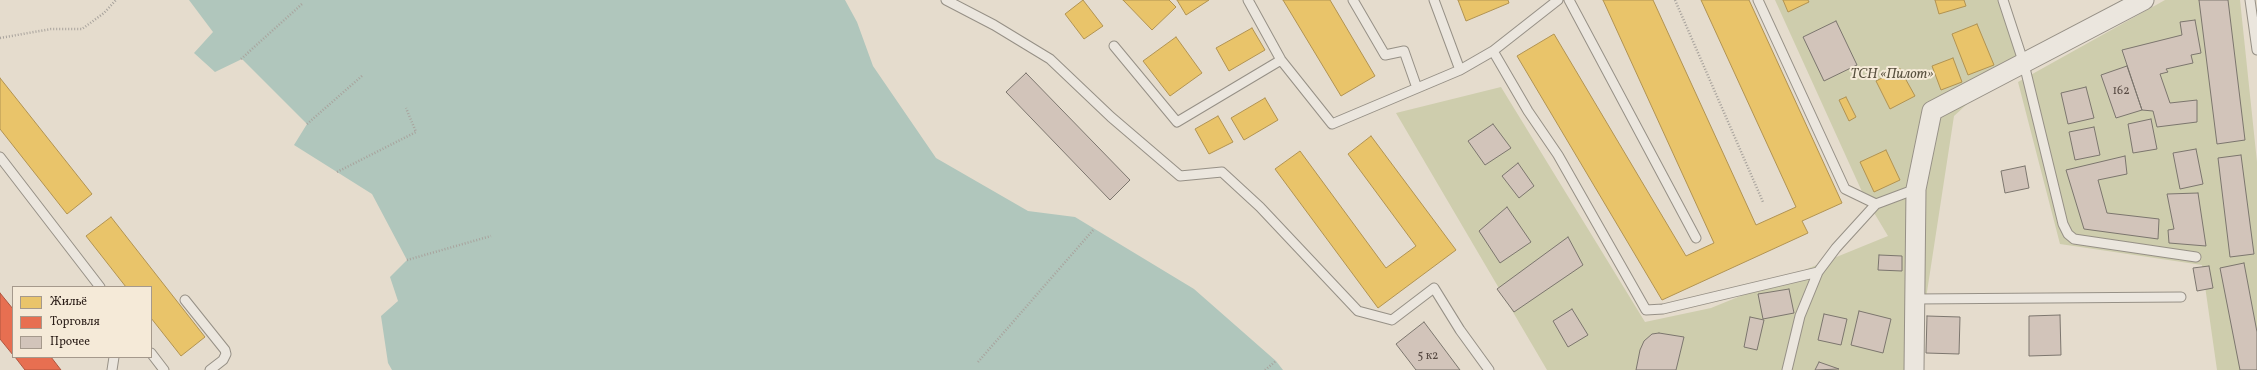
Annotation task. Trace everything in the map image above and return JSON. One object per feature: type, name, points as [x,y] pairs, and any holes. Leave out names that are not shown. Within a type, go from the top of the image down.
[{"type":"street","points":[[1914,370],[1916,188],[1932,111],[2144,0]]},
{"type":"lane","points":[[946,0],[994,24],[1050,59],[1111,117],[1180,176],[1222,172],[1260,207],[1358,311],[1392,320],[1434,288],[1460,330],[1489,370]]},
{"type":"lane","points":[[1248,0],[1281,60],[1332,124],[1460,70],[1493,51],[1558,0]]},
{"type":"lane","points":[[1353,0],[1385,55],[1404,52],[1417,88]]},
{"type":"lane","points":[[1434,0],[1460,70]]},
{"type":"lane","points":[[1569,0],[1696,238]]},
{"type":"lane","points":[[1758,0],[1845,189],[1876,204]]},
{"type":"lane","points":[[2003,0],[2024,64],[2063,224],[2068,234],[2074,239],[2196,257]]},
{"type":"lane","points":[[2250,0],[2257,50]]},
{"type":"lane","points":[[1114,46],[1177,122],[1281,60]]},
{"type":"lane","points":[[1493,51],[1528,111],[1558,155],[1646,310],[1663,309],[1818,272]]},
{"type":"lane","points":[[0,157],[99,286]]},
{"type":"lane","points":[[1787,370],[1800,316],[1818,272],[1836,248],[1876,204],[1916,188]]},
{"type":"lane","points":[[1915,299],[2181,297]]},
{"type":"lane","points":[[185,300],[225,350],[226,354],[223,360],[210,370]]},
{"type":"lane","points":[[152,354],[164,370]]},
{"type":"lane","points":[[112,370],[114,358]]},
{"type":"path","points":[[0,38],[51,29],[82,28],[104,12],[116,0]]},
{"type":"path","points":[[1675,0],[1763,202]]},
{"type":"path","points":[[242,59],[303,3]]},
{"type":"path","points":[[307,124],[364,75]]},
{"type":"path","points":[[337,172],[416,132],[406,108]]},
{"type":"path","points":[[978,362],[1094,229]]},
{"type":"path","points":[[407,260],[491,236]]},
{"type":"path","points":[[1265,370],[1276,361]]},
{"type":"green space","name":"ТСН «Пилот»","points":[[1775,0],[2004,0],[2025,51],[1954,116],[1915,370],[1547,370],[1396,113],[1501,87],[1645,322],[1711,308],[1888,236],[1864,196]]},
{"type":"green space","points":[[2165,0],[2240,0],[2257,162],[2257,370],[2217,370],[2202,265],[2060,244],[2018,82]]},
{"type":"shaded area","points":[[189,0],[845,0],[857,22],[873,66],[936,158],[1028,211],[1075,217],[1194,289],[1276,361],[1283,370],[392,370],[388,363],[381,316],[398,301],[390,277],[407,260],[372,194],[294,145],[307,124],[242,59],[215,72],[194,53],[213,32]]},
{"type":"building: Жильё","points":[[1083,0],[1103,26],[1084,39],[1065,14]]},
{"type":"building: Жильё","points":[[1123,0],[1169,0],[1176,7],[1152,30]]},
{"type":"building: Жильё","points":[[1177,0],[1209,0],[1186,15]]},
{"type":"building: Жильё","points":[[1283,0],[1330,0],[1375,76],[1341,96]]},
{"type":"building: Жильё","points":[[1458,0],[1508,0],[1509,3],[1466,21]]},
{"type":"building: Жильё","points":[[1603,0],[1653,0],[1756,225],[1796,207],[1701,0],[1749,0],[1842,203],[1802,221],[1808,233],[1662,300],[1517,56],[1554,34],[1686,256],[1714,243]]},
{"type":"building: Жильё","points":[[1783,0],[1808,0],[1809,2],[1788,12]]},
{"type":"building: Жильё","points":[[1935,0],[1964,0],[1966,6],[1939,14]]},
{"type":"building: Жильё","points":[[1977,24],[1994,65],[1968,75],[1952,34]]},
{"type":"building: Жильё","points":[[1252,28],[1265,50],[1229,71],[1216,48]]},
{"type":"building: Жильё","points":[[1176,37],[1202,73],[1170,96],[1143,61]]},
{"type":"building: Жильё","points":[[1953,58],[1962,82],[1941,90],[1932,66]]},
{"type":"building: Жильё","points":[[1900,69],[1915,96],[1890,109],[1876,81]]},
{"type":"building: Жильё","points":[[0,78],[92,194],[67,214],[0,129]]},
{"type":"building: Жильё","points":[[1846,97],[1856,117],[1849,121],[1839,100]]},
{"type":"building: Жильё","points":[[1265,98],[1278,120],[1244,140],[1231,118]]},
{"type":"building: Жильё","points":[[1218,116],[1233,142],[1209,154],[1195,129]]},
{"type":"building: Жильё","points":[[1371,136],[1456,250],[1378,308],[1275,169],[1300,151],[1386,268],[1416,246],[1348,154]]},
{"type":"building: Жильё","points":[[1886,150],[1900,180],[1874,192],[1860,162]]},
{"type":"building: Жильё","points":[[111,217],[205,337],[181,356],[152,319],[152,286],[125,286],[86,236]]},
{"type":"building: Торговля","points":[[0,293],[12,308],[12,354],[0,339]]},
{"type":"building: Торговля","points":[[16,358],[52,358],[61,370],[25,370]]},
{"type":"building: Прочее","points":[[2199,0],[2228,0],[2245,140],[2217,144]]},
{"type":"building: Прочее","points":[[2195,20],[2201,53],[2191,55],[2193,63],[2166,69],[2168,72],[2160,74],[2170,103],[2197,100],[2197,122],[2157,127],[2153,111],[2142,110],[2122,50],[2182,35],[2180,22]]},
{"type":"building: Прочее","points":[[1836,21],[1857,65],[1824,81],[1803,37]]},
{"type":"building: Прочее","points":[[2127,66],[2142,110],[2116,118],[2101,75]]},
{"type":"building: Прочее","points":[[1026,73],[1130,180],[1110,200],[1006,92]]},
{"type":"building: Прочее","points":[[2086,87],[2094,118],[2068,124],[2061,93]]},
{"type":"building: Прочее","points":[[2151,119],[2157,149],[2133,153],[2128,124]]},
{"type":"building: Прочее","points":[[1493,124],[1511,148],[1485,165],[1468,141]]},
{"type":"building: Прочее","points":[[2094,127],[2100,155],[2075,160],[2069,132]]},
{"type":"building: Прочее","points":[[2196,149],[2203,184],[2180,189],[2173,153]]},
{"type":"building: Прочее","points":[[2241,155],[2254,254],[2230,257],[2218,158]]},
{"type":"building: Прочее","points":[[2125,156],[2127,174],[2098,180],[2107,213],[2159,219],[2158,239],[2084,229],[2066,170]]},
{"type":"building: Прочее","points":[[1518,163],[1534,186],[1519,198],[1502,176]]},
{"type":"building: Прочее","points":[[2025,166],[2029,188],[2005,193],[2001,171]]},
{"type":"building: Прочее","points":[[2198,193],[2206,246],[2169,243],[2168,230],[2174,229],[2167,194]]},
{"type":"building: Прочее","points":[[1507,207],[1531,242],[1500,263],[1479,231]]},
{"type":"building: Прочее","points":[[1568,237],[1583,265],[1514,312],[1497,289]]},
{"type":"building: Прочее","points":[[1879,255],[1902,256],[1902,271],[1878,270]]},
{"type":"building: Прочее","points":[[2244,263],[2257,332],[2257,370],[2240,370],[2220,268]]},
{"type":"building: Прочее","points":[[2209,266],[2213,288],[2197,291],[2193,268]]},
{"type":"building: Прочее","points":[[1789,289],[1794,313],[1763,319],[1758,294]]},
{"type":"building: Прочее","points":[[1572,309],[1588,335],[1568,347],[1553,321]]},
{"type":"building: Прочее","points":[[1859,311],[1891,319],[1883,353],[1851,345]]},
{"type":"building: Прочее","points":[[1824,314],[1847,319],[1841,345],[1818,340]]},
{"type":"building: Прочее","points":[[2060,315],[2061,355],[2029,356],[2029,316]]},
{"type":"building: Прочее","points":[[1927,316],[1960,317],[1959,354],[1926,353]]},
{"type":"building: Прочее","points":[[1750,317],[1764,320],[1757,350],[1744,347]]},
{"type":"building: Прочее","points":[[1424,322],[1460,370],[1416,370],[1396,344]]},
{"type":"building: Прочее","points":[[1659,333],[1684,337],[1676,370],[1636,370],[1640,350],[1644,341],[1652,334]]},
{"type":"building: Прочее","points":[[1819,362],[1839,369],[1815,370]]}]
